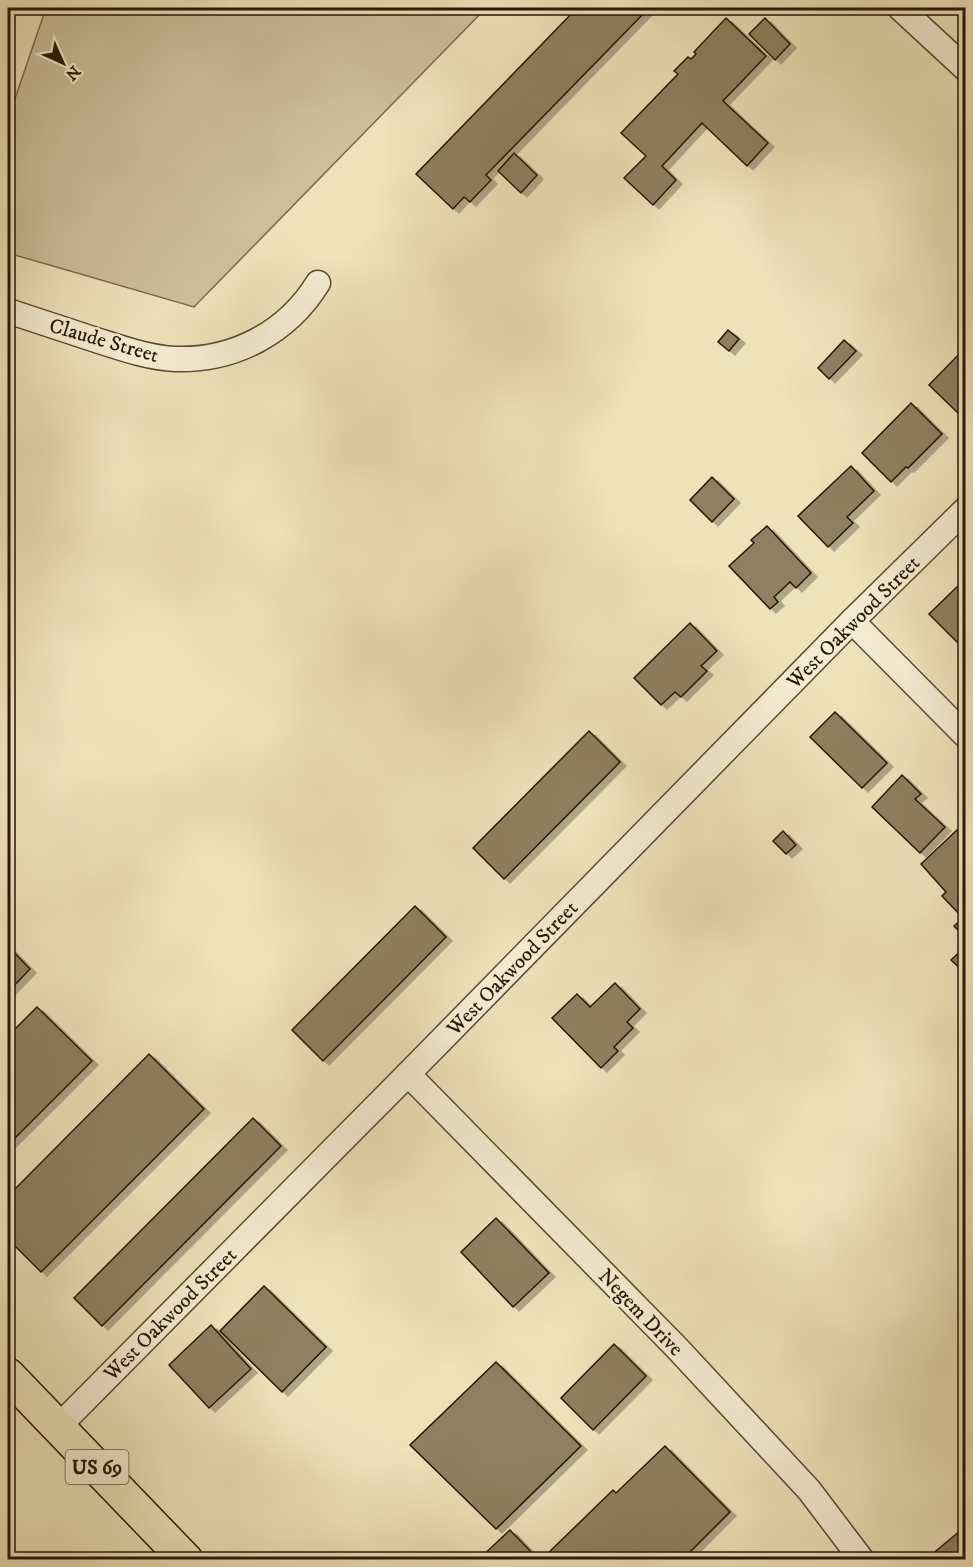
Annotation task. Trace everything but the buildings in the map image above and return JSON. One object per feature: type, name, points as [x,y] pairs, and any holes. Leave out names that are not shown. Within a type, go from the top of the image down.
[{"type":"main road","name":"US 69","points":[[8,1376],[186,1560]]},
{"type":"street","points":[[900,8],[966,69]]},
{"type":"street","name":"Claude Street","points":[[8,311],[136,353],[174,359],[214,357],[252,344],[285,322],[312,293],[318,283]]},
{"type":"street","name":"West Oakwood Street","points":[[58,1427],[852,621],[966,509]]},
{"type":"street","points":[[852,621],[966,736]]},
{"type":"street","name":"Negem Drive","points":[[408,1074],[684,1355],[809,1490],[862,1560]]},
{"type":"shaded area","points":[[46,8],[486,8],[194,307],[8,253],[8,119]]}]
